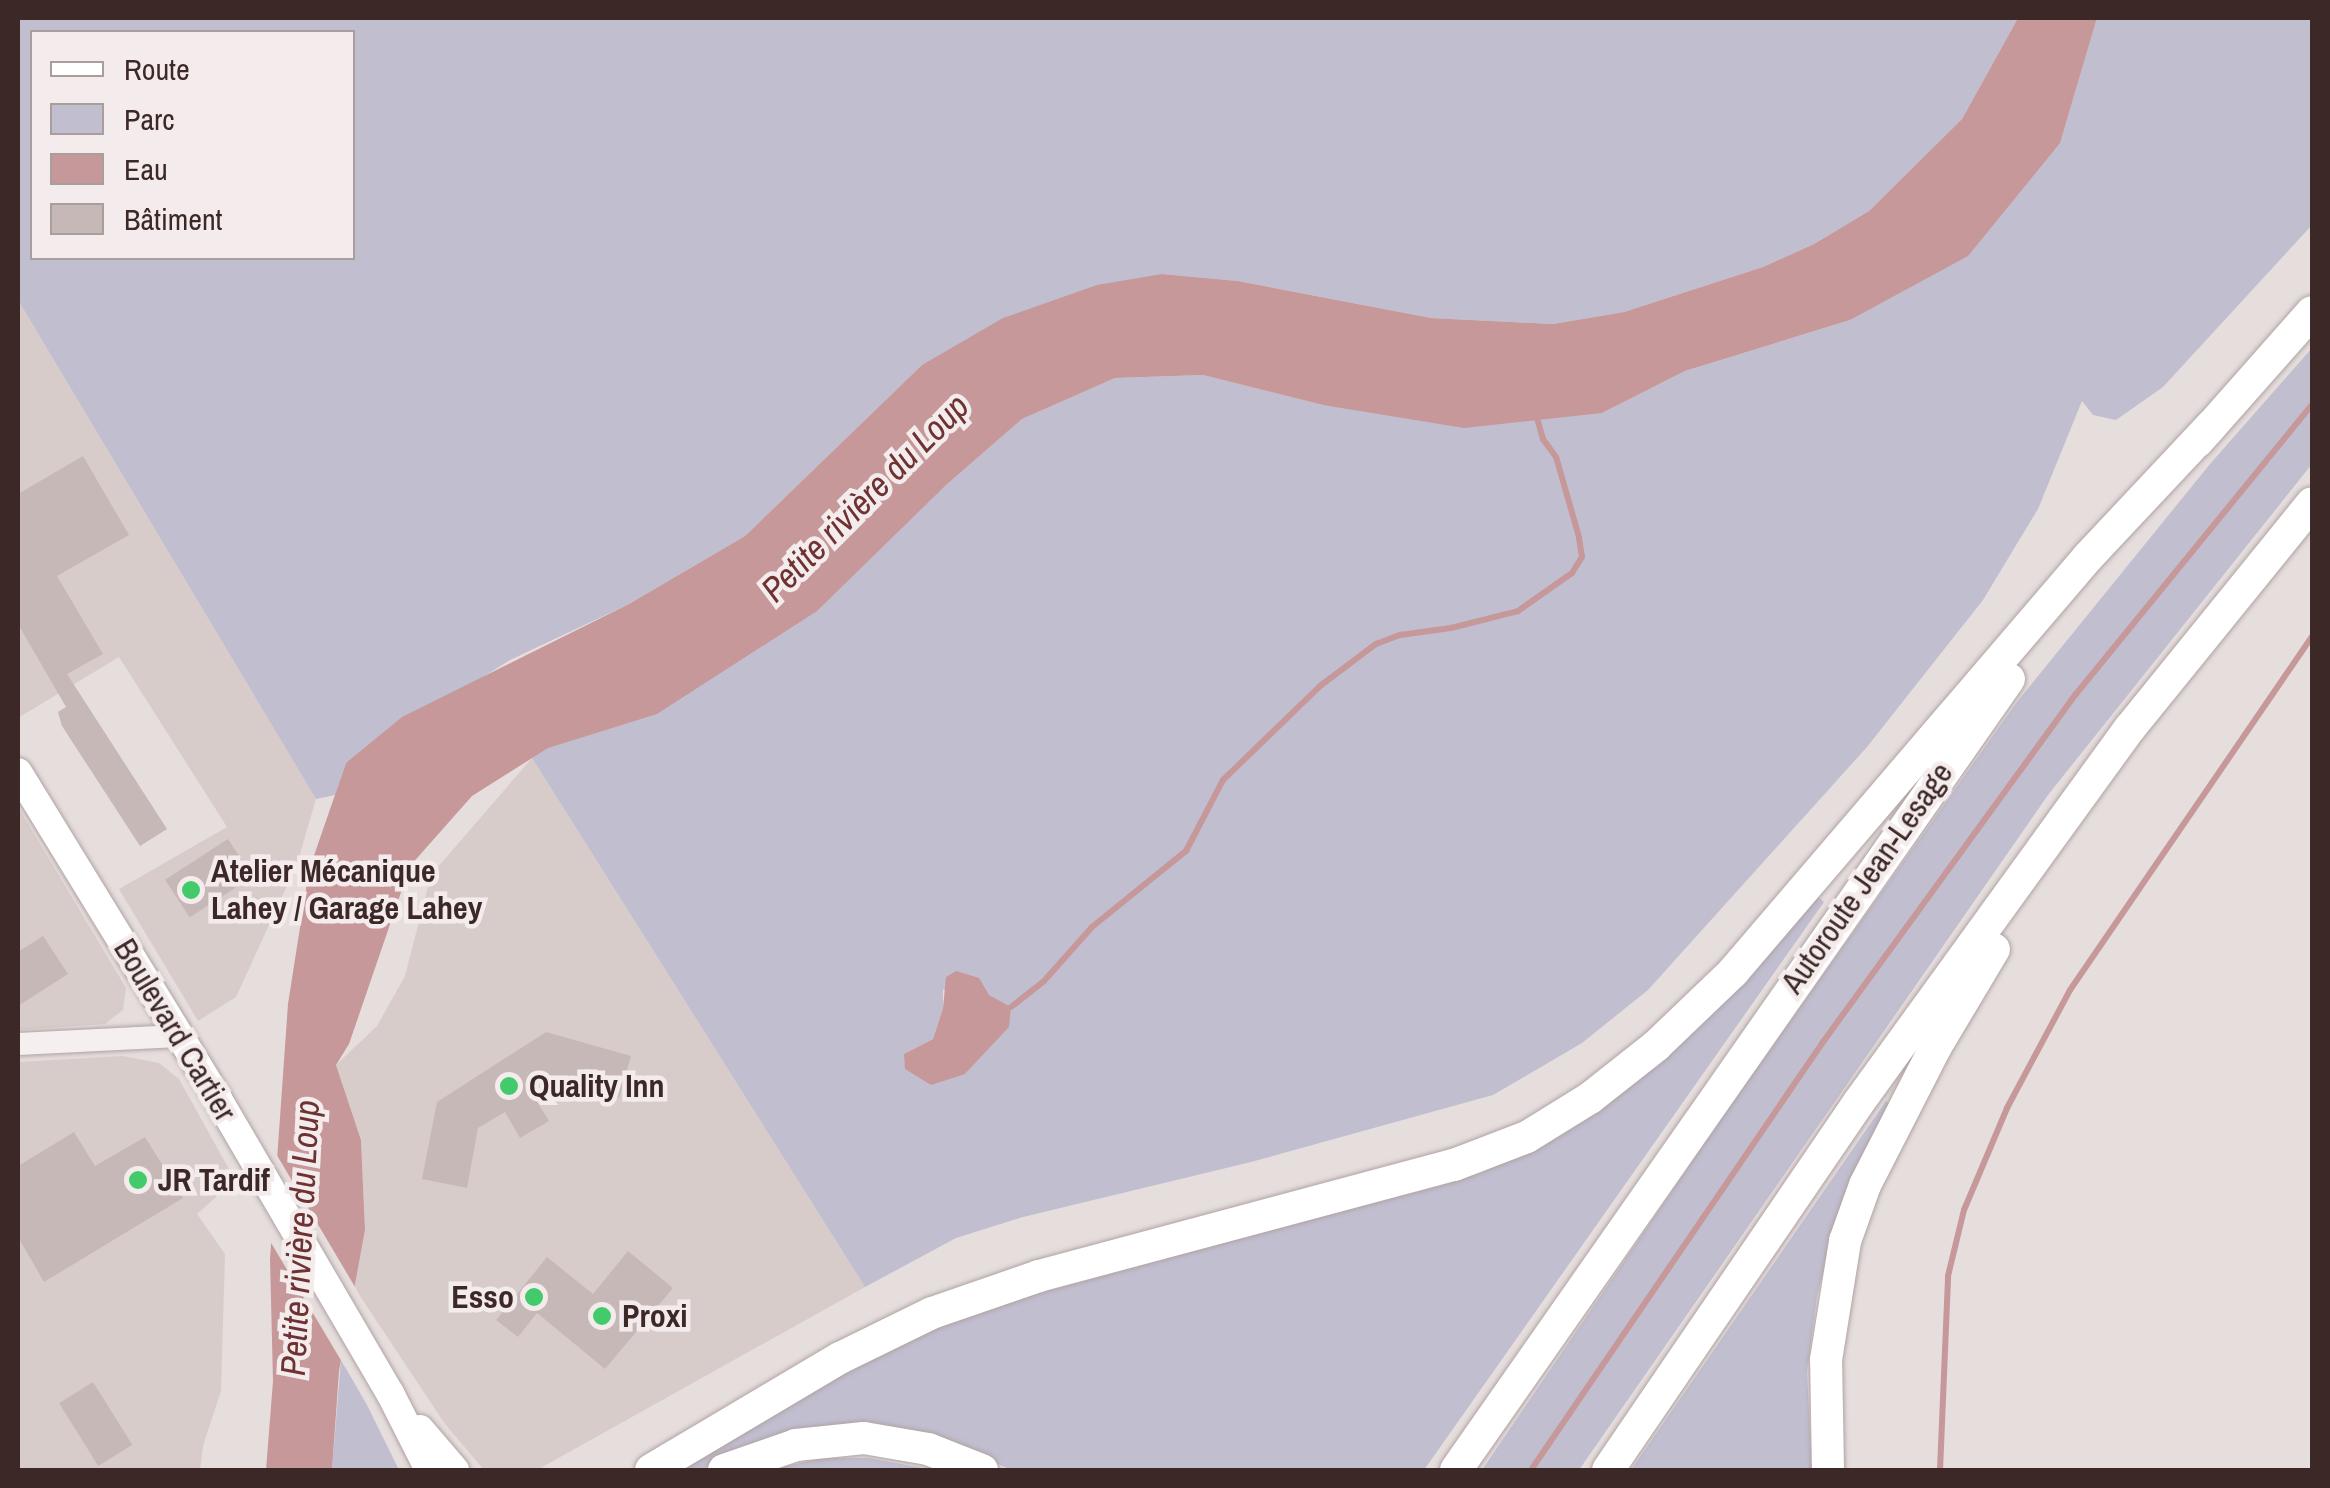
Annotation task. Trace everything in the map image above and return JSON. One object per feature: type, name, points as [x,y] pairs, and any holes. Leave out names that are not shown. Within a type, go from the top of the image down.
[{"type":"highway","name":"Autoroute Jean-Lesage","points":[[1456,1470],[2037,640],[2212,425],[2312,312]]},
{"type":"highway","points":[[651,1470],[840,1358],[932,1313],[1040,1276],[1454,1165],[1527,1136],[1590,1098],[1658,1045],[1734,972],[2088,556],[2212,425]]},
{"type":"highway","points":[[1608,1470],[1859,1102],[2130,728],[2312,503]]},
{"type":"highway","points":[[1828,1470],[1826,1360],[1834,1293],[1845,1241],[1865,1185],[1975,980],[2130,728]]},
{"type":"highway","points":[[724,1470],[796,1445],[864,1438],[928,1449],[982,1470]]},
{"type":"main road","name":"Boulevard Cartier","points":[[18,772],[218,1099],[390,1393],[429,1470]]},
{"type":"main road","name":"Boulevard Cartier","points":[[390,1393],[455,1470]]},
{"type":"street","points":[[18,1044],[178,1036]]},
{"type":"shaded area","points":[[18,300],[316,799],[297,864],[236,997],[198,1021],[119,889],[227,827],[119,657],[18,718]]},
{"type":"shaded area","points":[[532,758],[865,1287],[537,1470],[484,1470],[445,1424],[354,1287],[365,1230],[361,1140],[336,1065],[377,1026],[405,976],[431,875]]},
{"type":"shaded area","points":[[18,807],[126,988],[123,1010],[105,1024],[18,1030]]},
{"type":"shaded area","points":[[123,1056],[159,1063],[179,1079],[235,1180],[197,1214],[225,1254],[221,1391],[203,1446],[200,1470],[18,1470],[18,1062]]},
{"type":"green space","points":[[18,18],[2018,18],[1962,119],[1869,211],[1814,244],[1763,267],[1624,312],[1553,324],[1431,318],[1238,281],[1162,274],[922,365],[745,536],[629,604],[510,660],[346,763],[335,795],[316,799],[18,300]]},
{"type":"green space","points":[[2097,18],[2312,18],[2312,225],[2163,387],[2116,420],[2093,415],[2082,401],[2038,509],[1983,600],[1867,747],[1648,990],[1582,1043],[1493,1095],[1251,1162],[1023,1217],[956,1238],[865,1287],[532,758],[945,486],[1022,419],[1115,378],[1203,375],[1323,405],[1602,413],[1685,371],[1850,320],[2060,142]],"holes":[[[943,989],[1008,1027],[965,1074],[904,1054],[933,1039],[943,1008]]]},
{"type":"green space","points":[[2312,348],[2312,464],[2048,795],[1579,1470],[1482,1470],[1727,1110],[2017,702],[2210,464]]},
{"type":"green space","points":[[1818,897],[1824,902],[1424,1470],[1011,1470],[953,1443],[718,1461],[701,1470],[683,1470],[831,1378],[927,1331],[1021,1298],[1481,1173],[1551,1141],[1597,1113],[1657,1066]]},
{"type":"green space","points":[[1886,1101],[1893,1106],[1834,1228],[1817,1296],[1807,1372],[1812,1470],[1631,1470]]},
{"type":"green space","points":[[341,1360],[367,1405],[399,1470],[332,1470]]},
{"type":"green space","points":[[822,1458],[869,1458],[933,1470],[770,1470]]},
{"type":"water","name":"Petite rivière du Loup","points":[[2018,18],[2097,18],[2060,143],[1968,256],[1850,320],[1685,371],[1602,413],[1464,428],[1323,405],[1203,375],[1115,378],[1022,419],[945,486],[817,611],[657,714],[548,748],[472,796],[410,866],[349,1044],[336,1065],[361,1140],[365,1230],[339,1371],[332,1470],[266,1470],[273,1381],[270,1259],[288,1004],[309,870],[346,763],[402,717],[629,604],[745,536],[922,365],[1003,318],[1097,285],[1162,274],[1238,281],[1431,318],[1553,324],[1624,312],[1763,267],[1814,244],[1869,211],[1962,119]]},
{"type":"water","points":[[956,971],[979,978],[989,995],[1011,1007],[1009,1027],[965,1074],[931,1085],[905,1069],[904,1054],[933,1039],[943,1008],[946,977]]},
{"type":"pier","points":[[275,1152],[358,1292],[345,1367],[267,1236]]},
{"type":"building","points":[[83,456],[129,535],[57,576],[103,654],[67,674],[167,829],[140,846],[62,726],[58,712],[66,707],[18,624],[18,494]]},
{"type":"building","points":[[228,839],[253,877],[190,918],[165,880]]},
{"type":"building","points":[[43,936],[68,974],[18,1006],[18,952]]},
{"type":"building","points":[[546,1032],[631,1056],[619,1098],[561,1081],[534,1097],[549,1121],[520,1138],[505,1112],[478,1128],[467,1188],[422,1179],[437,1102]]},
{"type":"building","points":[[74,1132],[95,1166],[145,1137],[183,1198],[44,1282],[18,1237],[18,1166]]},
{"type":"building","points":[[628,1251],[673,1288],[605,1369],[537,1313],[518,1337],[496,1320],[547,1257],[593,1294]]},
{"type":"building","points":[[93,1382],[132,1445],[98,1466],[59,1403]]},
{"type":"waterway","points":[[1531,1470],[1823,1042],[2076,694],[2312,405]]},
{"type":"waterway","points":[[1011,1007],[1044,981],[1092,927],[1186,851],[1223,780],[1320,686],[1376,644],[1400,635],[1451,628],[1518,611],[1572,573],[1582,557],[1579,537],[1556,457],[1543,439],[1536,415]]},
{"type":"waterway","points":[[1940,1470],[1948,1276],[1964,1210],[2007,1108],[2070,990],[2312,636]]},
{"type":"place","name":"Atelier Mécanique Lahey / Garage Lahey","points":[[191,890]]},
{"type":"place","name":"Quality Inn","points":[[509,1086]]},
{"type":"place","name":"JR Tardif","points":[[138,1180]]},
{"type":"place","name":"Esso","points":[[534,1297]]},
{"type":"place","name":"Proxi","points":[[602,1316]]}]
